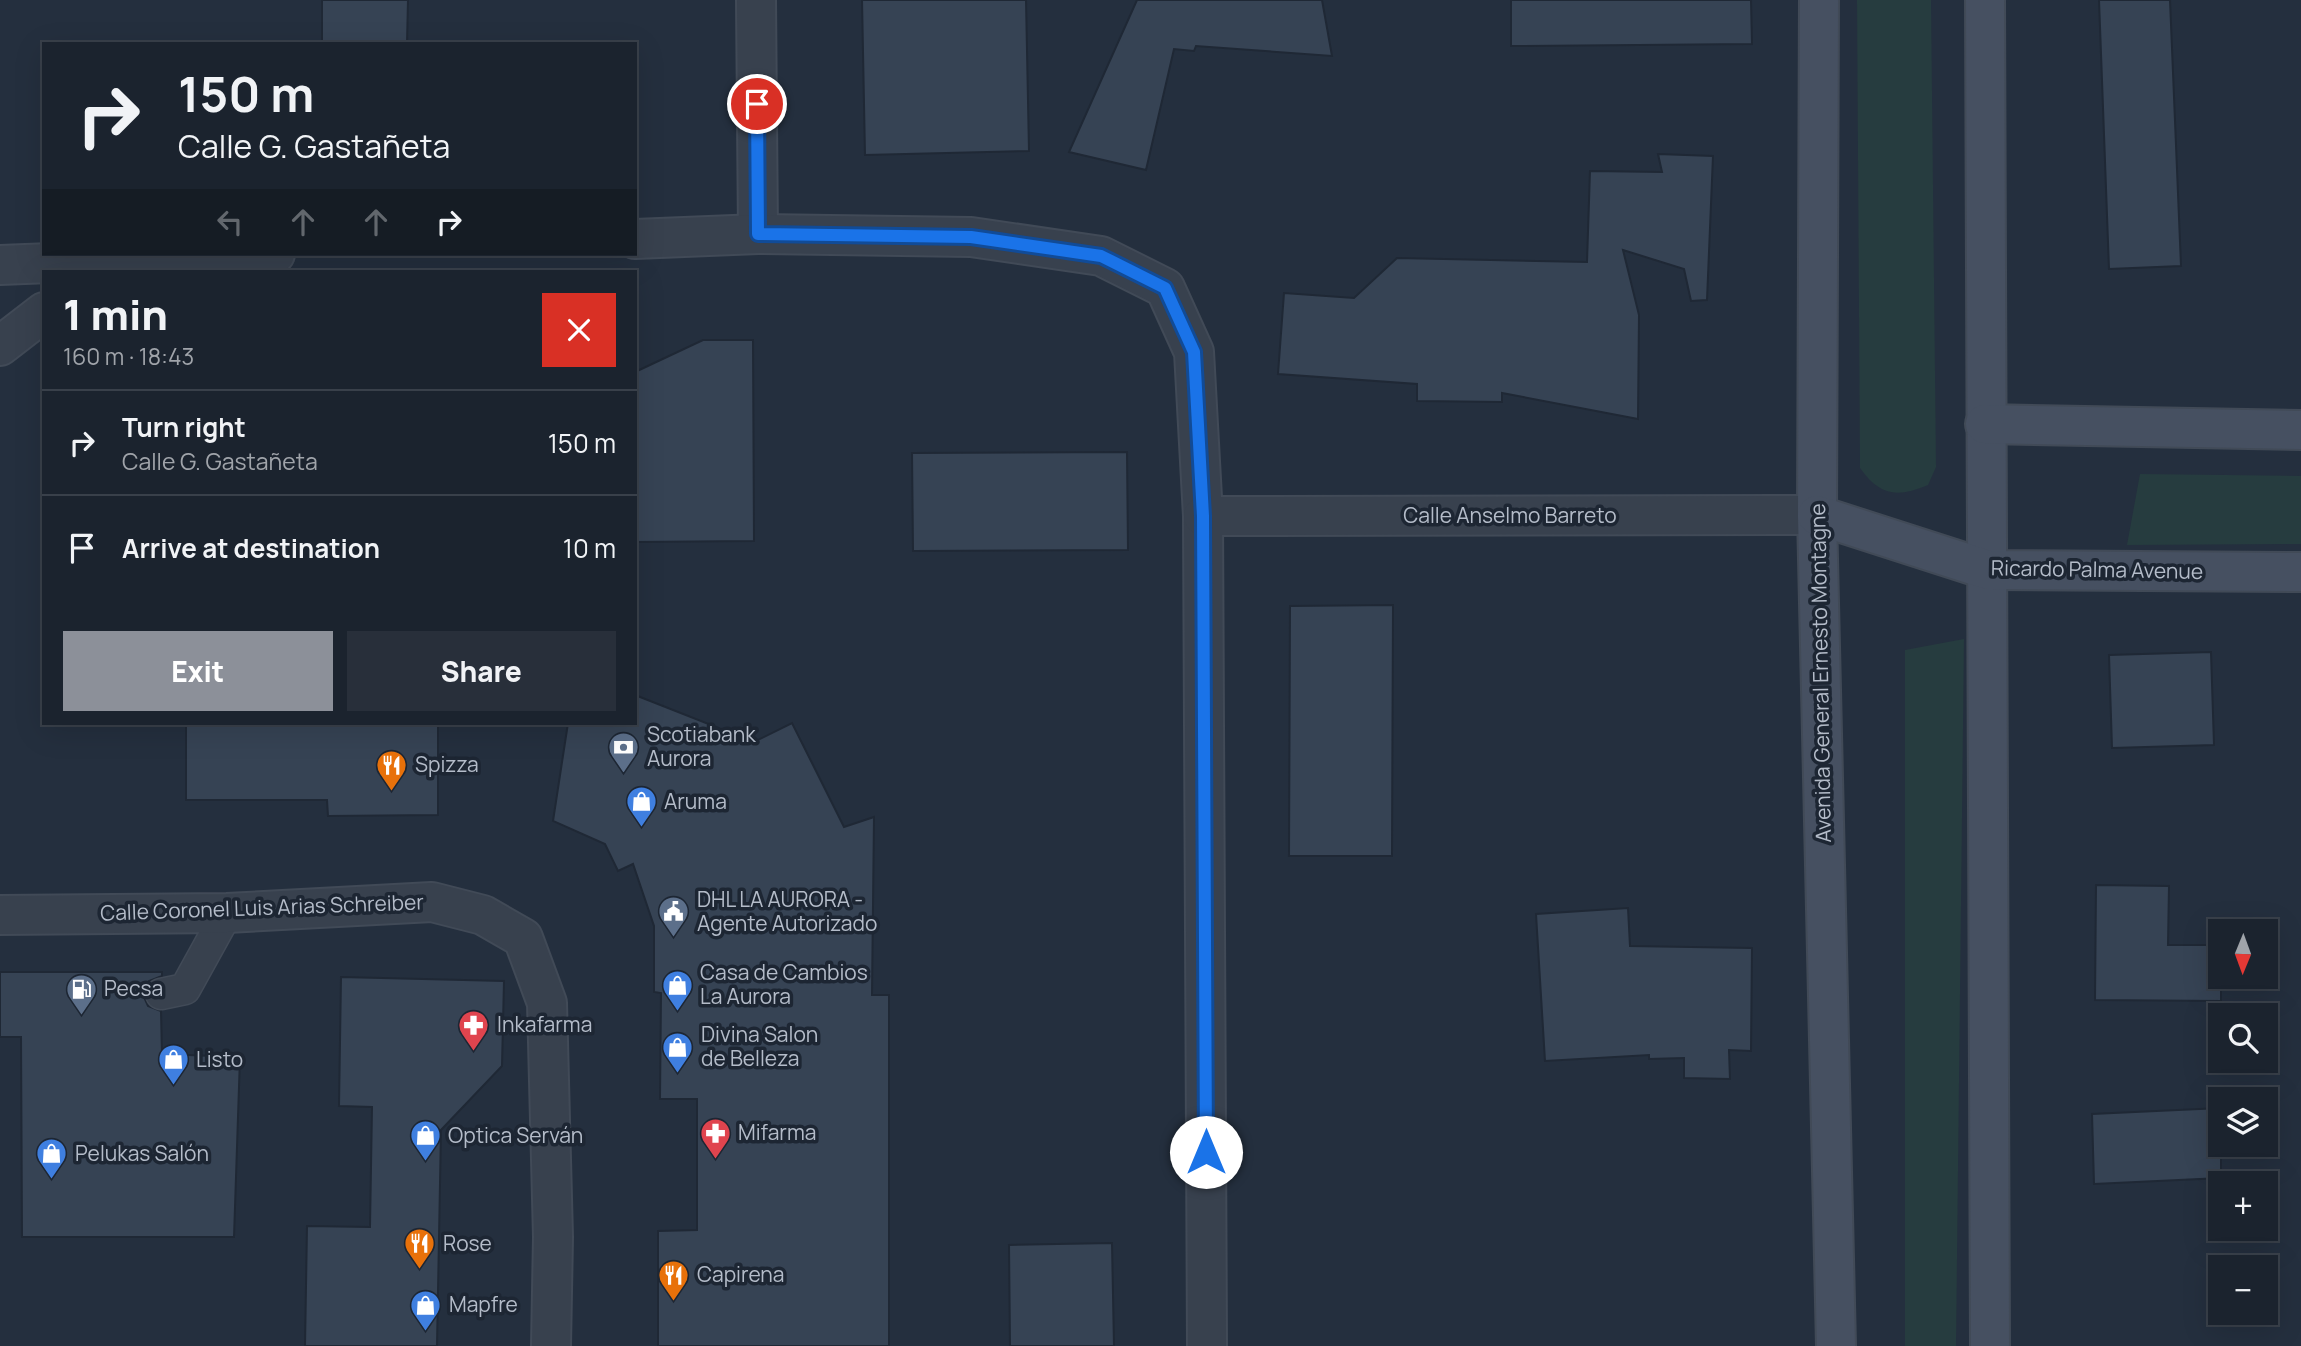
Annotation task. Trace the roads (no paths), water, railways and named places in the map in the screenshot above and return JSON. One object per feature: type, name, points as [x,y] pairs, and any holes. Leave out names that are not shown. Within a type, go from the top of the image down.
[{"type":"main road","name":"Avenida General Ernesto Montagne","points":[[1819,0],[1817,515],[1836,1346]]},
{"type":"main road","points":[[1985,0],[1990,1346]]},
{"type":"main road","points":[[1985,424],[2301,430]]},
{"type":"main road","name":"Ricardo Palma Avenue","points":[[1817,515],[1988,570],[2301,572]]},
{"type":"street","points":[[756,0],[758,234]]},
{"type":"street","points":[[637,239],[758,234],[971,237],[1101,256],[1165,288],[1194,352],[1203,516],[1207,1346]]},
{"type":"street","points":[[0,265],[126,265],[248,256]]},
{"type":"street","points":[[0,346],[42,314]]},
{"type":"street","name":"Calle Anselmo Barreto","points":[[1203,516],[1817,515]]},
{"type":"street","name":"Calle Coronel Luis Arias Schreiber","points":[[0,915],[228,913],[432,902],[483,915],[523,938],[547,1003],[553,1237],[551,1346]]},
{"type":"lane","points":[[161,994],[185,989],[228,913]]},
{"type":"place","name":"Scotiabank Aurora","points":[[624,774]]},
{"type":"place","name":"Spizza","points":[[392,792]]},
{"type":"place","name":"Aruma","points":[[641,829]]},
{"type":"place","name":"DHL LA AURORA - Agente Autorizado","points":[[674,939]]},
{"type":"place","name":"Casa de Cambios La Aurora","points":[[677,1012]]},
{"type":"place","name":"Pecsa","points":[[81,1016]]},
{"type":"place","name":"Inkafarma","points":[[474,1052]]},
{"type":"place","name":"Divina Salon de Belleza","points":[[678,1074]]},
{"type":"place","name":"Listo","points":[[173,1087]]},
{"type":"place","name":"Mifarma","points":[[715,1160]]},
{"type":"place","name":"Optica Serván","points":[[425,1163]]},
{"type":"place","name":"Pelukas Salón","points":[[52,1181]]},
{"type":"place","name":"Rose","points":[[420,1271]]},
{"type":"place","name":"Capirena","points":[[674,1302]]},
{"type":"place","name":"Mapfre","points":[[426,1332]]}]
